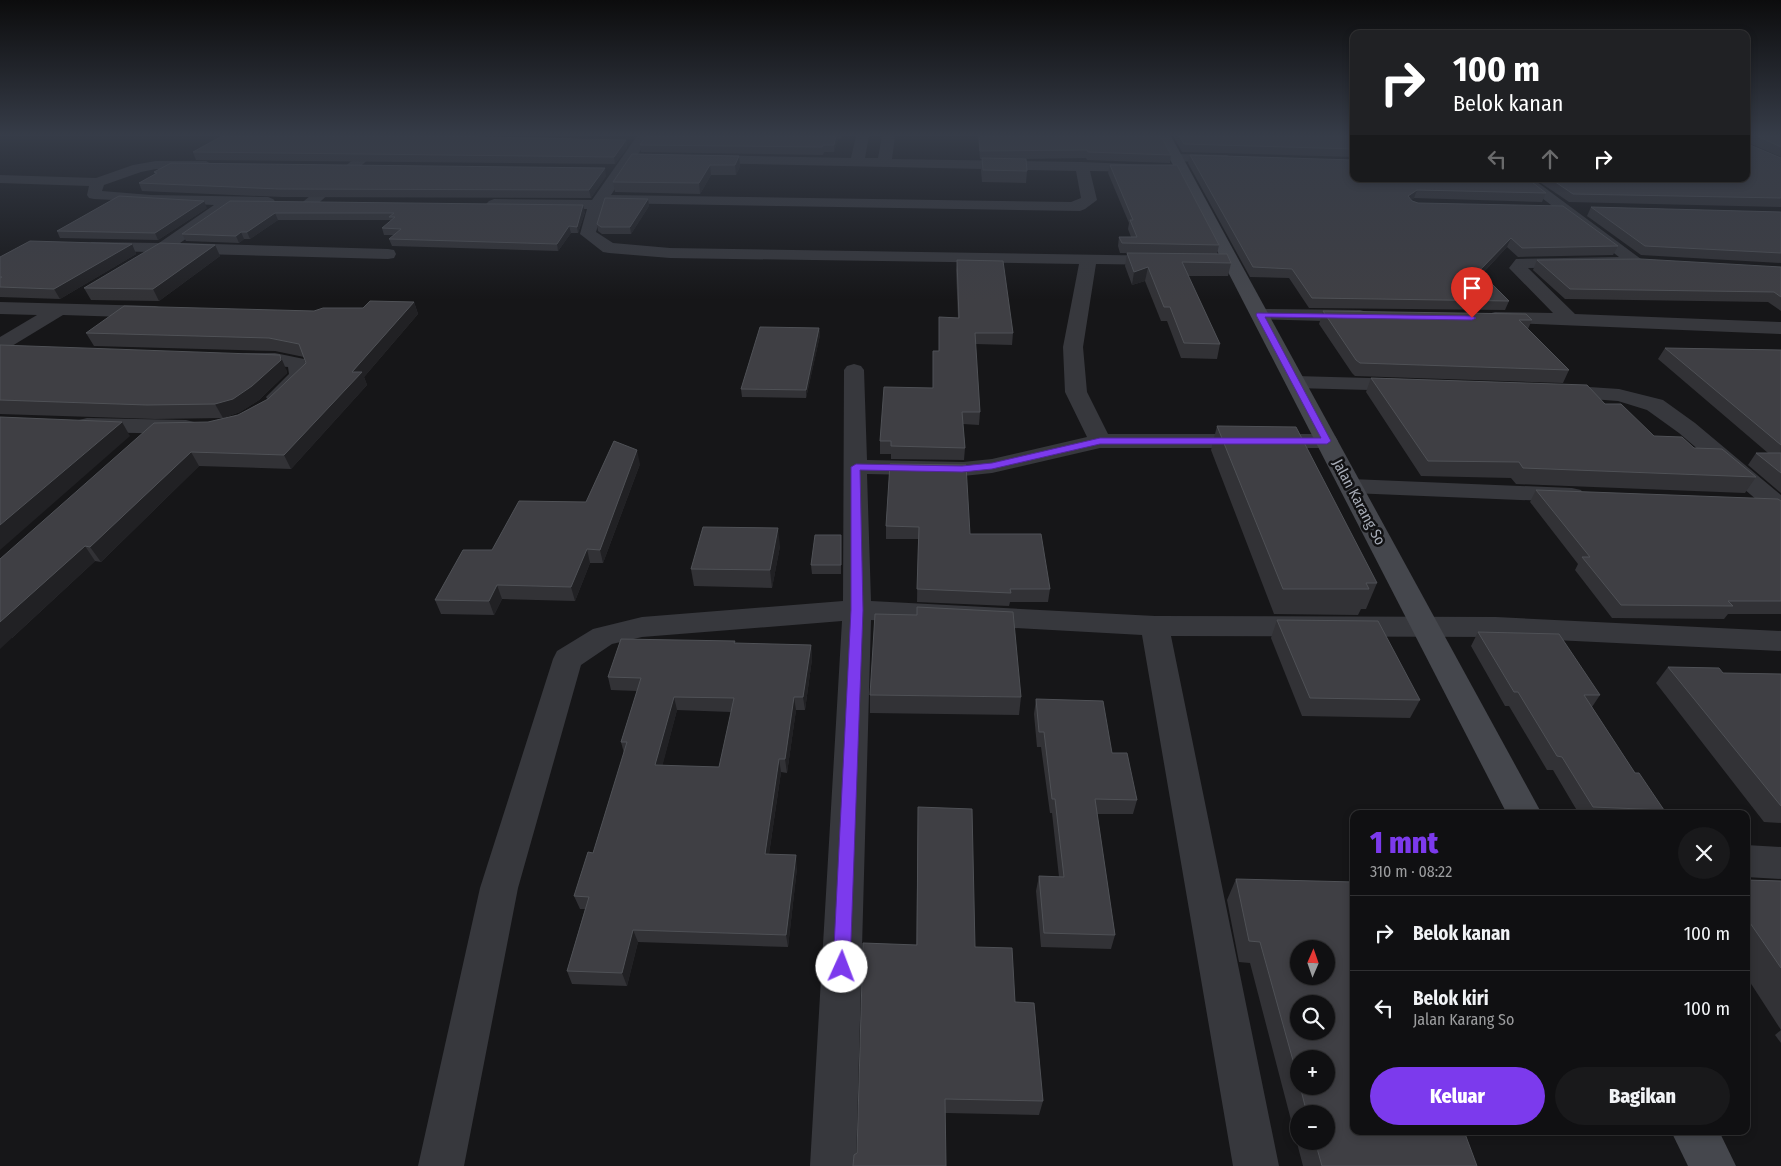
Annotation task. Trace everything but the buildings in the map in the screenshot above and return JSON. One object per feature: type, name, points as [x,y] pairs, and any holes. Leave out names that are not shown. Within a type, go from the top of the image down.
[{"type":"street","points":[[95,190],[94,195],[279,203]]},
{"type":"street","points":[[322,190],[304,204],[328,204]]},
{"type":"street","points":[[606,190],[598,202],[588,234],[609,248],[679,253],[1183,260]]},
{"type":"street","points":[[477,204],[598,202],[1071,207],[1080,206],[1089,200],[1087,190]]},
{"type":"street","name":"Jalan Karang So","points":[[1191,190],[1221,261],[1260,315],[1523,810]]},
{"type":"street","points":[[1539,190],[1636,262]]},
{"type":"street","points":[[139,262],[230,201]]},
{"type":"street","points":[[1533,207],[1592,208]]},
{"type":"street","points":[[86,245],[388,254]]},
{"type":"street","points":[[1088,259],[1073,347],[1076,392],[1100,441]]},
{"type":"street","points":[[1569,319],[1518,268],[1522,263],[1636,262],[1655,264]]},
{"type":"street","points":[[0,345],[84,295]]},
{"type":"street","points":[[0,308],[169,312]]},
{"type":"street","points":[[1260,315],[1379,317]]},
{"type":"street","points":[[1479,318],[1569,319],[1597,322],[1781,328]]},
{"type":"street","points":[[0,350],[30,351]]},
{"type":"street","points":[[226,358],[275,359],[297,363],[300,375],[262,410]]},
{"type":"street","points":[[833,1166],[857,610],[854,370]]},
{"type":"street","points":[[1295,382],[1424,386]]},
{"type":"street","points":[[1543,390],[1619,395],[1655,404],[1687,428],[1779,505]]},
{"type":"street","points":[[65,424],[155,428],[205,427]]},
{"type":"street","points":[[133,448],[155,428]]},
{"type":"street","points":[[856,467],[962,469],[992,466],[1100,441],[1327,441]]},
{"type":"street","points":[[1351,486],[1598,496]]},
{"type":"street","points":[[1736,502],[1779,505]]},
{"type":"street","points":[[441,1166],[498,888],[568,659],[603,636],[642,627],[857,610],[1155,626],[1496,627],[1781,641]]},
{"type":"street","points":[[1155,626],[1256,1166]]},
{"type":"street","points":[[1750,861],[1781,863]]},
{"type":"street","points":[[1696,1135],[1713,1166]]},
{"type":"route","points":[[842,967],[857,610],[856,467],[962,469],[992,466],[1100,441],[1327,441],[1260,315],[1472,318]]}]
